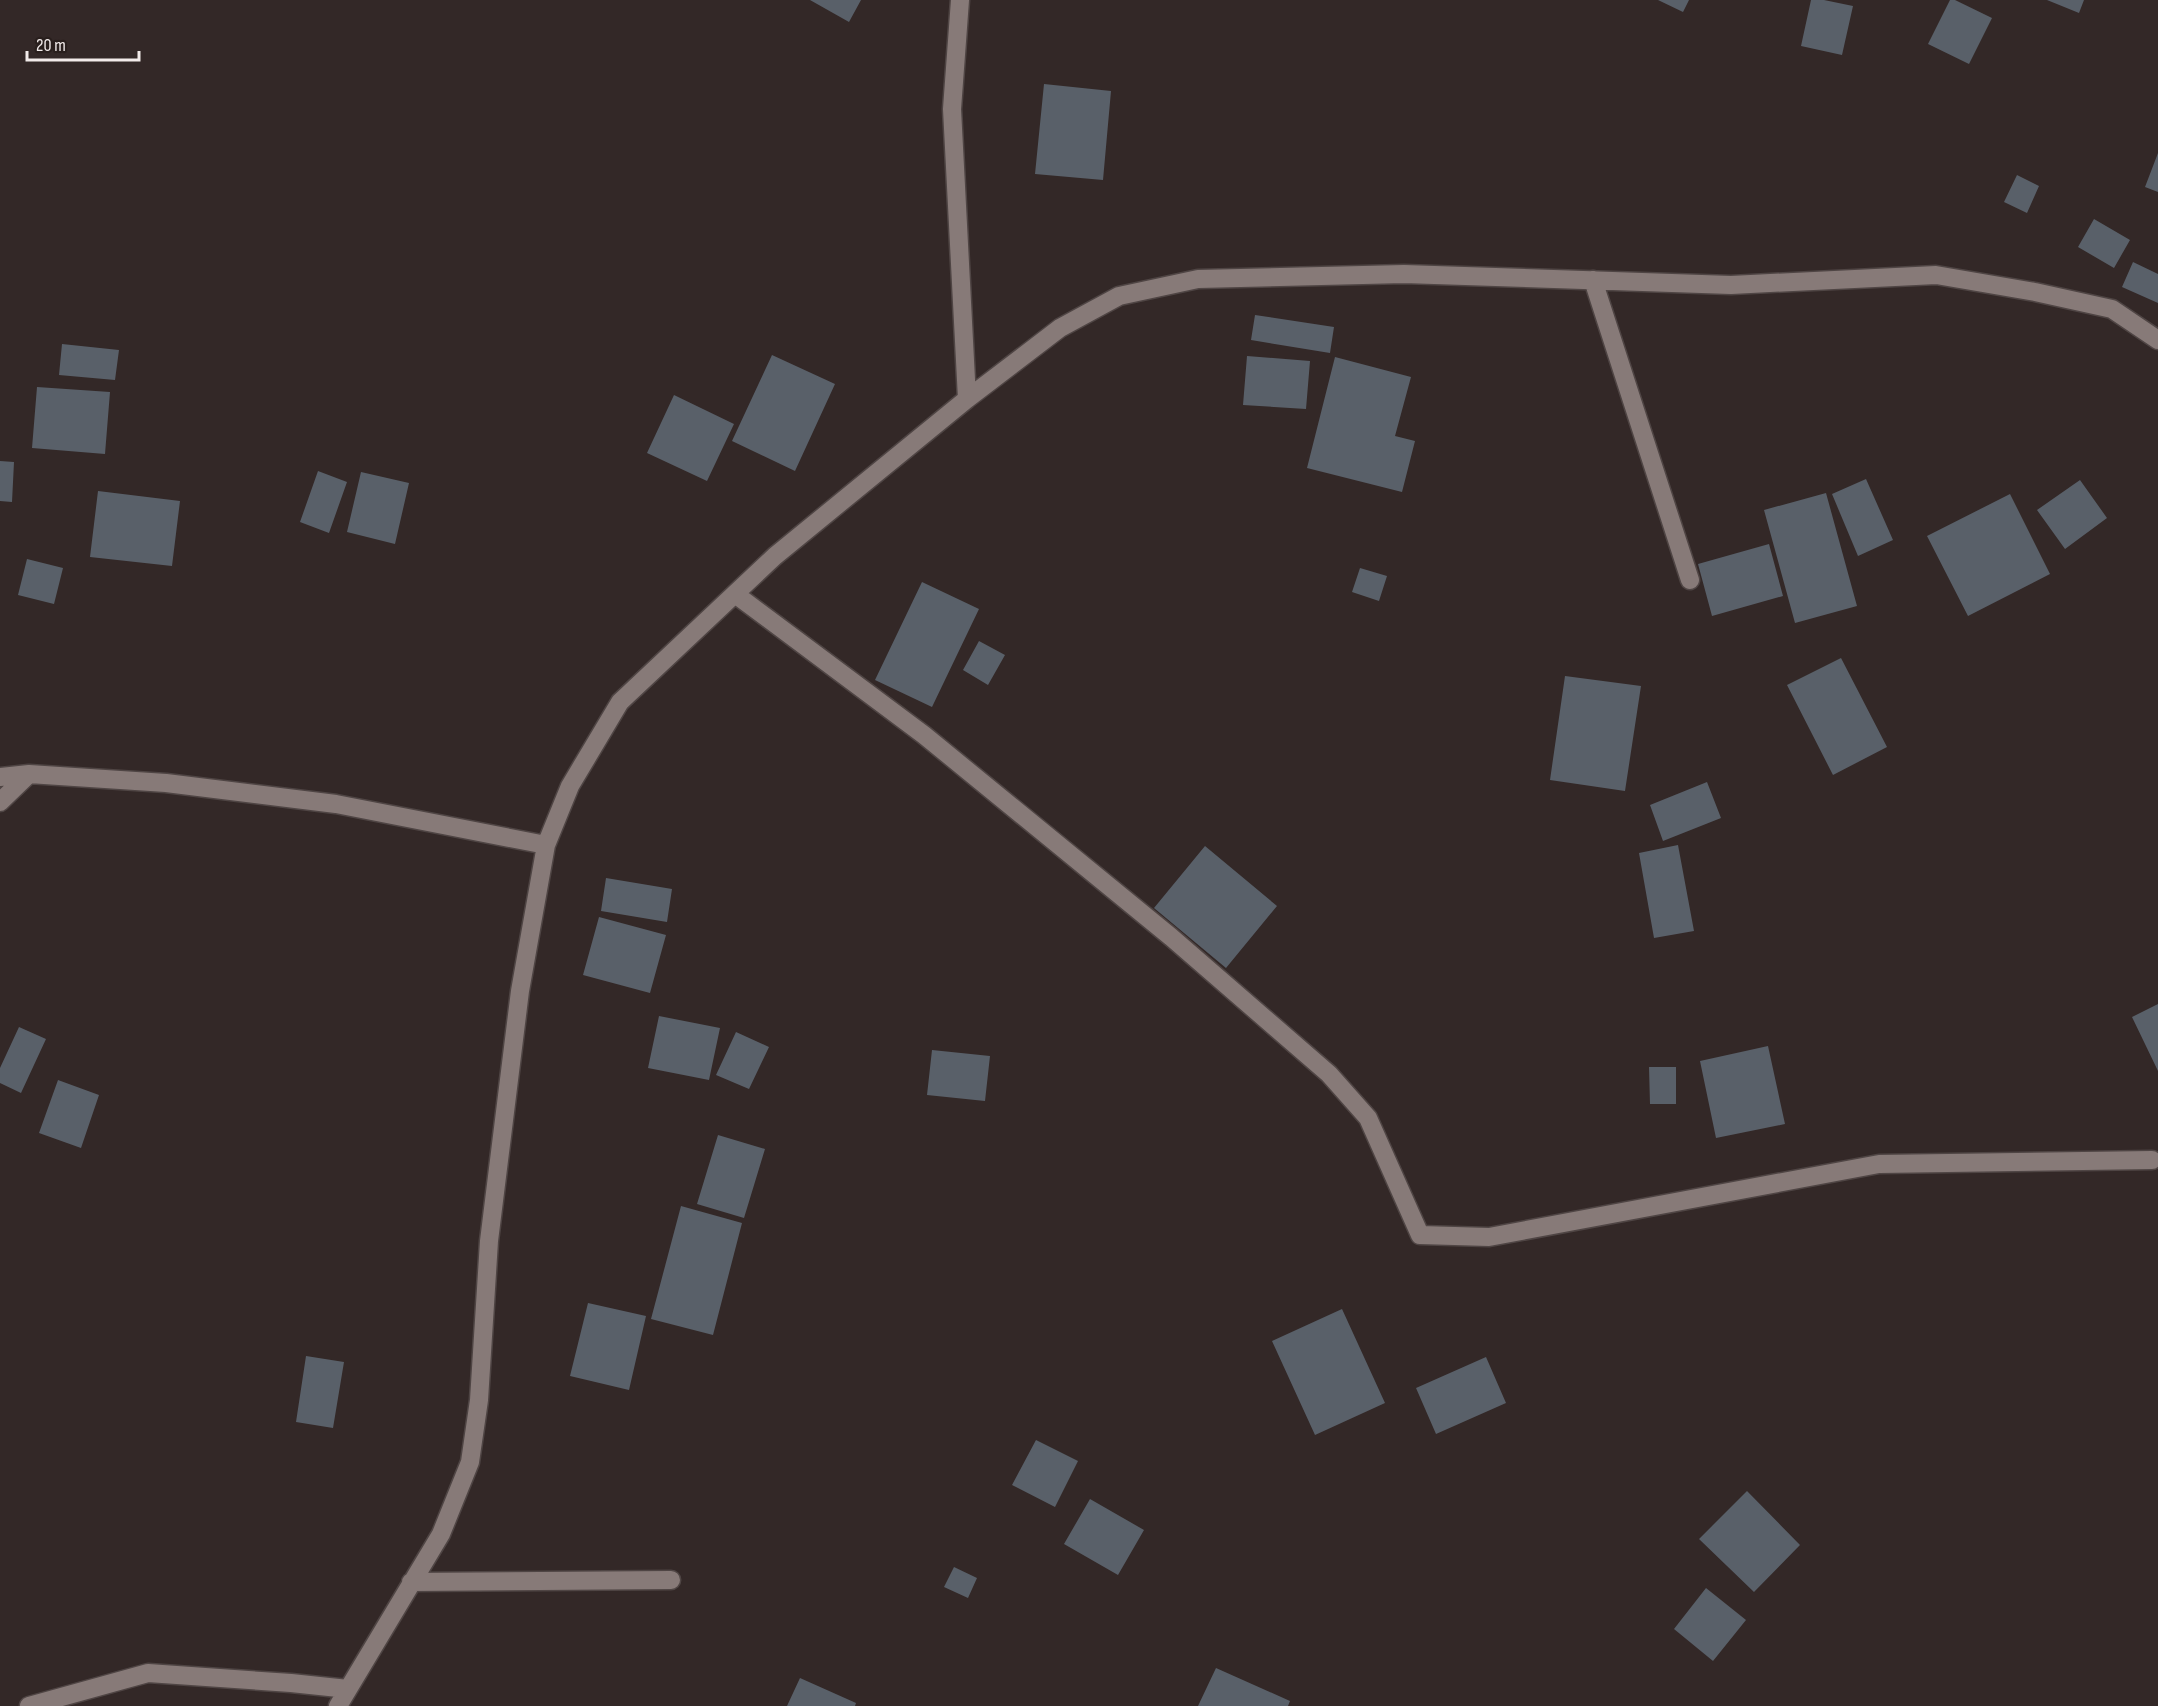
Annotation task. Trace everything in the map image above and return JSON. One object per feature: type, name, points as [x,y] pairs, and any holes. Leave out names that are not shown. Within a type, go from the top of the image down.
[{"type":"street","points":[[960,0],[952,109],[967,399]]},
{"type":"street","points":[[338,1706],[441,1534],[470,1462],[479,1400],[489,1241],[520,991],[546,845],[570,786],[620,702],[775,556],[967,399],[1060,328],[1119,296],[1198,279],[1404,274],[1731,285],[1936,275],[2034,292],[2112,309],[2158,340]]},
{"type":"street","points":[[1593,280],[1690,580]]},
{"type":"street","points":[[735,594],[924,735],[1171,937],[1329,1074],[1368,1118],[1420,1235],[1489,1237],[1879,1164],[2152,1160]]},
{"type":"street","points":[[0,777],[29,774],[166,783],[336,804],[546,845]]},
{"type":"street","points":[[0,802],[29,774]]},
{"type":"street","points":[[411,1582],[671,1580]]},
{"type":"street","points":[[29,1706],[147,1673],[348,1689]]},
{"type":"building","points":[[810,0],[861,0],[849,22]]},
{"type":"building","points":[[1658,0],[1689,0],[1683,12]]},
{"type":"building","points":[[1811,0],[1824,0],[1853,6],[1842,55],[1801,46]]},
{"type":"building","points":[[1950,0],[1955,0],[1992,18],[1969,64],[1928,44]]},
{"type":"building","points":[[2047,0],[2084,0],[2079,13]]},
{"type":"building","points":[[1044,84],[1111,91],[1103,180],[1035,174]]},
{"type":"building","points":[[2158,153],[2158,192],[2145,187]]},
{"type":"building","points":[[2017,175],[2039,186],[2027,213],[2004,202]]},
{"type":"building","points":[[2094,219],[2130,240],[2114,268],[2078,247]]},
{"type":"building","points":[[2133,262],[2158,274],[2158,303],[2122,287]]},
{"type":"building","points":[[1255,315],[1334,327],[1330,353],[1251,340]]},
{"type":"building","points":[[62,344],[119,350],[115,380],[59,375]]},
{"type":"building","points":[[772,355],[835,384],[795,471],[732,441]]},
{"type":"building","points":[[1247,356],[1310,361],[1306,409],[1243,405]]},
{"type":"building","points":[[1335,357],[1411,377],[1395,436],[1415,441],[1402,492],[1307,468]]},
{"type":"building","points":[[37,387],[110,392],[105,454],[32,448]]},
{"type":"building","points":[[674,395],[734,424],[707,481],[647,453]]},
{"type":"building","points":[[0,461],[14,462],[12,502],[0,501]]},
{"type":"building","points":[[318,471],[347,482],[329,533],[300,522]]},
{"type":"building","points":[[361,472],[409,483],[395,544],[347,532]]},
{"type":"building","points":[[1866,479],[1893,540],[1858,556],[1832,494]]},
{"type":"building","points":[[2080,480],[2107,518],[2065,549],[2037,510]]},
{"type":"building","points":[[98,491],[180,501],[172,566],[90,557]]},
{"type":"building","points":[[1826,493],[1857,606],[1795,623],[1764,510]]},
{"type":"building","points":[[2010,494],[2050,574],[1968,616],[1927,536]]},
{"type":"building","points":[[1769,544],[1783,596],[1712,616],[1698,564]]},
{"type":"building","points":[[27,559],[63,568],[54,604],[18,595]]},
{"type":"building","points":[[1360,568],[1387,576],[1379,601],[1352,592]]},
{"type":"building","points":[[922,582],[979,609],[932,707],[875,680]]},
{"type":"building","points":[[979,641],[1005,655],[988,685],[963,670]]},
{"type":"building","points":[[1841,658],[1887,747],[1833,775],[1787,685]]},
{"type":"building","points":[[1565,676],[1641,686],[1625,791],[1550,780]]},
{"type":"building","points":[[1707,782],[1721,818],[1663,841],[1650,805]]},
{"type":"building","points":[[1678,845],[1694,931],[1654,938],[1639,853]]},
{"type":"building","points":[[1205,846],[1277,906],[1226,968],[1154,908]]},
{"type":"building","points":[[606,878],[672,889],[667,922],[601,911]]},
{"type":"building","points":[[599,917],[666,935],[650,993],[583,975]]},
{"type":"building","points":[[2158,1004],[2158,1071],[2132,1017]]},
{"type":"building","points":[[659,1016],[720,1028],[709,1080],[648,1068]]},
{"type":"building","points":[[19,1027],[46,1039],[21,1093],[0,1083],[0,1068]]},
{"type":"building","points":[[736,1032],[769,1047],[749,1089],[716,1075]]},
{"type":"building","points":[[1768,1046],[1785,1124],[1716,1138],[1700,1061]]},
{"type":"building","points":[[932,1050],[990,1056],[985,1101],[927,1095]]},
{"type":"building","points":[[1649,1067],[1676,1067],[1676,1104],[1650,1104]]},
{"type":"building","points":[[58,1080],[99,1095],[81,1148],[39,1133]]},
{"type":"building","points":[[718,1135],[765,1149],[744,1218],[697,1204]]},
{"type":"building","points":[[681,1206],[742,1223],[713,1335],[651,1319]]},
{"type":"building","points":[[588,1303],[646,1316],[629,1390],[570,1376]]},
{"type":"building","points":[[1342,1309],[1385,1403],[1315,1435],[1272,1341]]},
{"type":"building","points":[[306,1356],[344,1362],[333,1428],[296,1422]]},
{"type":"building","points":[[1486,1357],[1506,1403],[1436,1434],[1416,1388]]},
{"type":"building","points":[[1036,1440],[1078,1461],[1055,1507],[1012,1485]]},
{"type":"building","points":[[1747,1491],[1800,1545],[1754,1592],[1699,1539]]},
{"type":"building","points":[[1090,1499],[1144,1530],[1118,1575],[1064,1544]]},
{"type":"building","points":[[954,1567],[977,1578],[968,1598],[944,1587]]},
{"type":"building","points":[[1706,1588],[1746,1620],[1713,1661],[1674,1629]]},
{"type":"building","points":[[1216,1668],[1290,1701],[1288,1706],[1198,1706]]},
{"type":"building","points":[[800,1678],[856,1703],[855,1706],[787,1706]]}]
